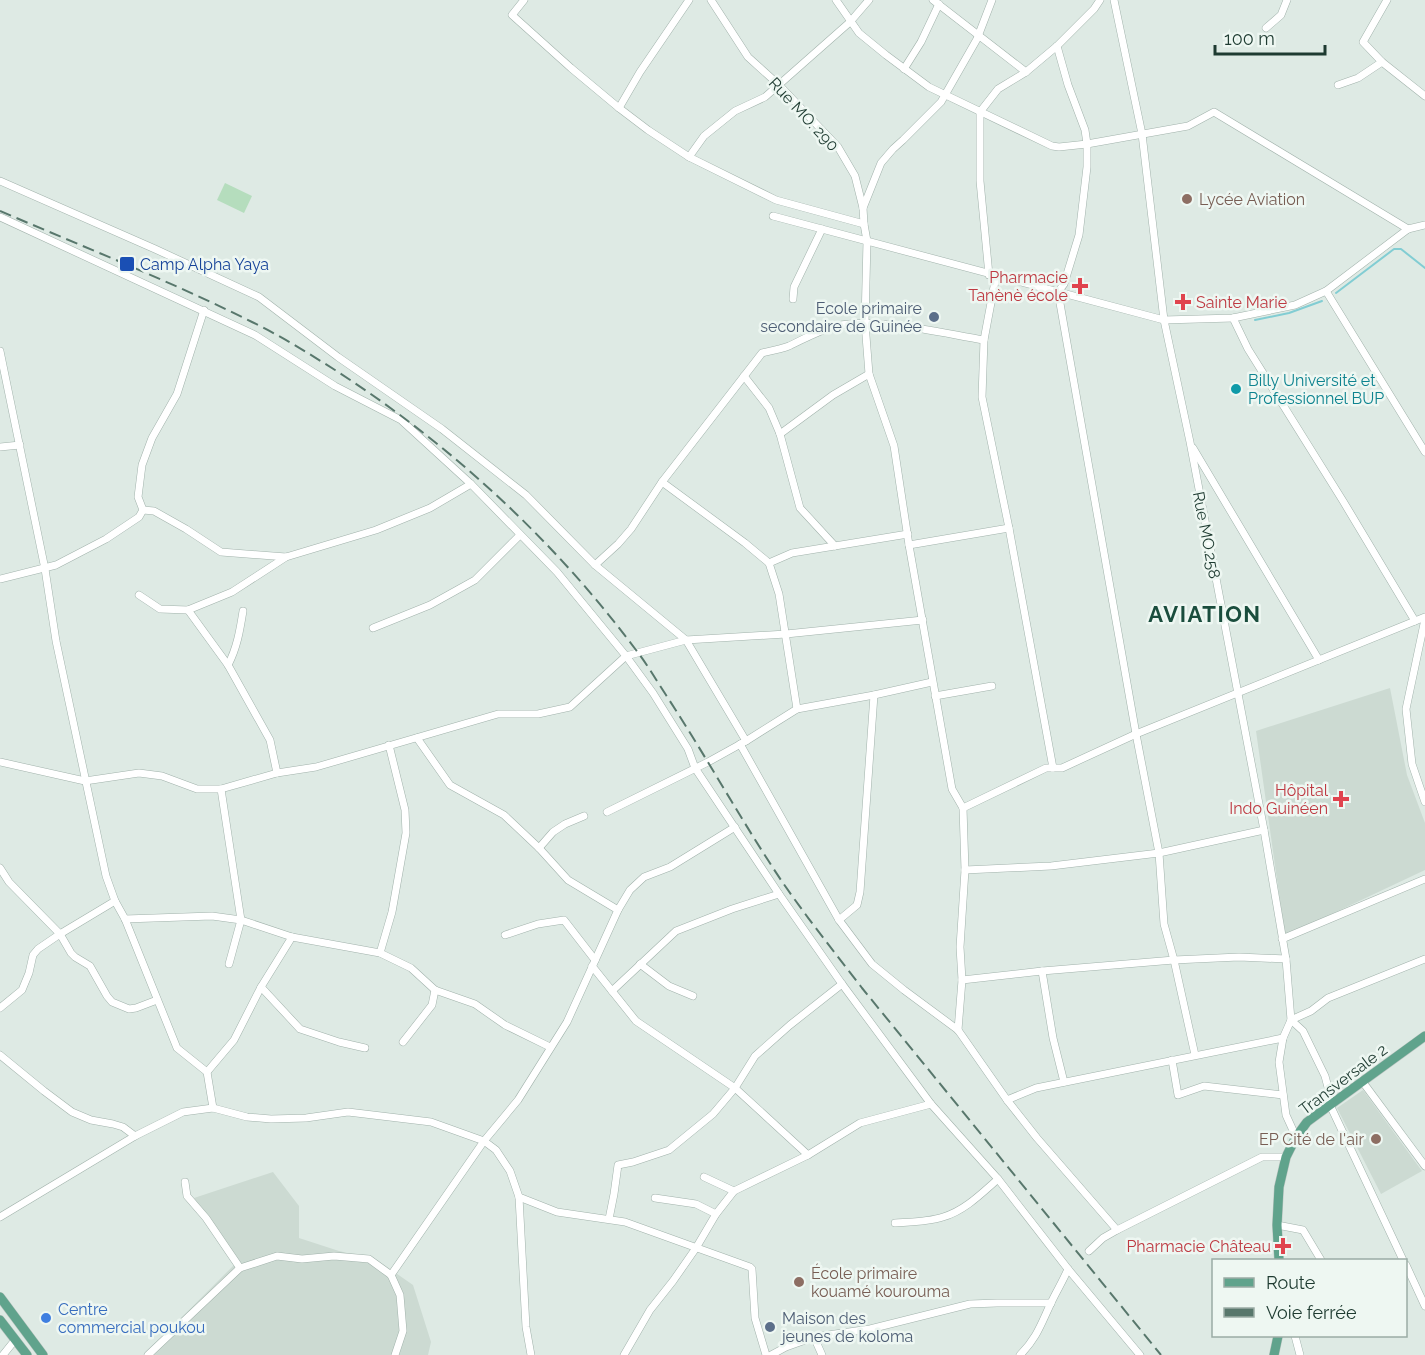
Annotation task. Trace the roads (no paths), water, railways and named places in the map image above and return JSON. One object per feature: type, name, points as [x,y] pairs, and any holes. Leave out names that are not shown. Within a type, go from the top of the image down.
[{"type":"main road","name":"Transversale 2","points":[[1279,1259],[1277,1225],[1279,1187],[1286,1157],[1296,1137],[1307,1122],[1425,1036]]},
{"type":"main road","points":[[0,1297],[43,1355]]},
{"type":"main road","points":[[0,1320],[27,1355]]},
{"type":"main road","points":[[1274,1355],[1278,1337]]},
{"type":"street","points":[[524,0],[512,15],[571,68],[648,130],[689,157],[776,200],[864,224]]},
{"type":"street","points":[[619,108],[688,0]]},
{"type":"street","points":[[836,0],[859,33],[929,87],[1052,146],[1087,144],[1188,126],[1214,112],[1408,229]]},
{"type":"street","points":[[689,157],[705,136],[735,111],[765,97],[850,22],[869,0]]},
{"type":"street","points":[[863,208],[881,163],[893,148],[941,102],[979,36],[992,0]]},
{"type":"street","points":[[1053,768],[1009,528],[982,397],[984,340],[992,275],[980,181],[980,112],[998,89],[1026,72],[1057,46],[1100,0]]},
{"type":"street","name":"Rue MO.258","points":[[1114,0],[1142,134],[1164,320],[1190,442],[1264,830],[1286,959],[1291,1020],[1283,1038],[1278,1062],[1286,1115],[1296,1137]]},
{"type":"street","points":[[1266,28],[1281,15],[1287,0]]},
{"type":"street","points":[[1388,0],[1363,42],[1382,62],[1425,96]]},
{"type":"street","name":"Rue MO. 290","points":[[712,1],[748,57],[779,85],[838,147],[855,176],[863,208],[867,241],[865,323],[869,374],[894,446],[932,682],[952,789],[963,808]]},
{"type":"street","points":[[904,69],[921,42],[936,2],[1026,72]]},
{"type":"street","points":[[1057,46],[1068,85],[1085,130],[1087,144],[1087,167],[1079,235],[1064,285],[1058,292]]},
{"type":"street","points":[[1338,85],[1359,78],[1382,62]]},
{"type":"street","points":[[0,181],[259,297],[338,357],[442,429],[526,495],[595,565],[686,640],[839,920],[872,964],[958,1030],[1037,1138],[1117,1230]]},
{"type":"street","points":[[773,216],[1164,320],[1233,318],[1295,305],[1326,291],[1408,229],[1425,225]]},
{"type":"street","points":[[0,217],[255,335],[335,386],[401,420],[471,484],[557,572],[626,656],[653,693],[688,749],[695,768],[842,984],[931,1104],[998,1179],[1068,1269],[1140,1355]]},
{"type":"street","points":[[793,299],[794,287],[822,229]]},
{"type":"street","points":[[1326,291],[1425,452]]},
{"type":"street","points":[[1058,292],[1159,854],[1164,924],[1195,1055]]},
{"type":"street","points":[[143,510],[138,497],[142,465],[152,438],[177,394],[204,310]]},
{"type":"street","points":[[1233,318],[1248,349],[1415,621]]},
{"type":"street","points":[[595,565],[631,529],[662,482],[762,353],[787,347],[837,326],[865,323],[984,340]]},
{"type":"street","points":[[0,353],[45,569],[56,641],[106,876],[177,1048],[207,1072],[213,1108]]},
{"type":"street","points":[[780,434],[832,395],[869,374]]},
{"type":"street","points":[[744,376],[769,408],[780,434],[800,508],[835,546]]},
{"type":"street","points":[[1190,442],[1319,660]]},
{"type":"street","points":[[0,447],[20,445]]},
{"type":"street","points":[[662,482],[746,543],[769,563],[779,594],[796,709]]},
{"type":"street","points":[[140,595],[160,609],[188,610],[232,592],[286,557],[376,530],[430,508],[471,484]]},
{"type":"street","points":[[143,510],[154,511],[221,552],[286,557]]},
{"type":"street","points":[[0,579],[56,566],[106,539],[139,517],[143,510]]},
{"type":"street","points":[[909,545],[1009,528]]},
{"type":"street","points":[[769,563],[792,553],[908,534]]},
{"type":"street","points":[[373,628],[430,605],[475,580],[520,535]]},
{"type":"street","points":[[188,610],[228,665],[270,740],[277,773]]},
{"type":"street","points":[[228,665],[234,654],[243,611]]},
{"type":"street","points":[[958,1030],[962,980],[960,947],[965,870],[963,808],[1046,768],[1062,768],[1136,734],[1425,618],[1406,709],[1412,764],[1425,802]]},
{"type":"street","points":[[0,762],[85,781],[139,773],[162,776],[197,789],[221,789],[277,773],[316,767],[498,714],[538,714],[570,707],[626,656],[686,640],[786,634],[923,620]]},
{"type":"street","points":[[607,812],[743,742],[796,709],[932,682]]},
{"type":"street","points":[[935,696],[992,686]]},
{"type":"street","points":[[839,920],[857,905],[861,892],[874,695]]},
{"type":"street","points":[[417,738],[450,785],[504,815],[568,880],[618,910]]},
{"type":"street","points":[[380,953],[392,912],[406,833],[405,810],[389,745]]},
{"type":"street","points":[[221,789],[241,920],[229,964]]},
{"type":"street","points":[[539,848],[553,832],[584,816]]},
{"type":"street","points":[[391,1275],[484,1141],[518,1100],[567,1022],[618,910],[630,890],[644,877],[670,867],[735,827]]},
{"type":"street","points":[[965,870],[1051,867],[1159,854],[1264,830]]},
{"type":"street","points":[[0,868],[9,882],[60,934],[71,953],[90,966],[112,1002],[129,1009],[157,1000]]},
{"type":"street","points":[[1282,939],[1425,879]]},
{"type":"street","points":[[612,991],[676,931],[723,912],[779,894]]},
{"type":"street","points":[[0,1008],[22,990],[33,955],[38,949],[115,901]]},
{"type":"street","points":[[125,918],[212,916],[241,920],[292,937],[380,953],[411,968],[435,990],[475,1004],[505,1025],[550,1047]]},
{"type":"street","points":[[506,935],[538,924],[564,920],[612,991],[636,1021],[735,1088],[808,1155]]},
{"type":"street","points":[[207,1072],[234,1040],[261,987],[292,937]]},
{"type":"street","points":[[962,980],[1174,960],[1239,957],[1286,959]]},
{"type":"street","points":[[1403,1259],[1330,1105],[1325,1076],[1304,1031],[1291,1020],[1311,1011],[1328,998],[1425,959]]},
{"type":"street","points":[[640,964],[669,986],[693,996]]},
{"type":"street","points":[[1042,971],[1053,1038],[1064,1082]]},
{"type":"street","points":[[609,1219],[618,1165],[669,1150],[713,1114],[735,1088],[755,1056],[842,984]]},
{"type":"street","points":[[261,987],[300,1029],[339,1042],[365,1047]]},
{"type":"street","points":[[404,1042],[432,1005],[435,990]]},
{"type":"street","points":[[1007,1100],[1036,1088],[1283,1038]]},
{"type":"street","points":[[0,1055],[72,1112],[91,1120],[123,1127],[135,1136]]},
{"type":"street","points":[[1172,1060],[1178,1095],[1204,1086],[1283,1095]]},
{"type":"street","points":[[1362,1081],[1425,1166]]},
{"type":"street","points":[[624,1355],[650,1310],[673,1281],[716,1214],[734,1191],[808,1155],[860,1123],[931,1104]]},
{"type":"street","points":[[0,1217],[135,1136],[183,1112],[213,1108],[247,1118],[306,1118],[348,1112],[431,1122],[484,1141],[496,1150],[510,1172],[519,1197],[526,1327],[531,1355]]},
{"type":"street","points":[[1089,1251],[1103,1238],[1117,1230],[1262,1157],[1286,1157]]},
{"type":"street","points":[[704,1177],[734,1191]]},
{"type":"street","points":[[895,1223],[951,1215],[969,1204],[998,1179]]},
{"type":"street","points":[[185,1182],[187,1196],[206,1218],[240,1268]]},
{"type":"street","points":[[519,1197],[557,1212],[625,1222],[748,1266],[752,1269],[755,1318],[765,1355]]},
{"type":"street","points":[[655,1198],[696,1204],[716,1214]]},
{"type":"street","points":[[1277,1225],[1302,1230],[1321,1259]]},
{"type":"street","points":[[148,1355],[240,1268],[277,1256],[302,1259],[334,1256],[369,1259],[391,1275],[400,1295],[403,1331],[395,1355]]},
{"type":"street","points":[[1407,1267],[1425,1306]]},
{"type":"street","points":[[1020,1355],[1041,1328],[1068,1269]]},
{"type":"street","points":[[771,1355],[814,1337],[870,1329],[970,1304],[1051,1303]]},
{"type":"street","points":[[814,1337],[822,1355]]},
{"type":"street","points":[[1295,1337],[1300,1355]]},
{"type":"street","points":[[3,1355],[15,1340]]},
{"type":"waterway","points":[[1336,293],[1394,249],[1401,249],[1425,268]]},
{"type":"waterway","points":[[1255,320],[1289,313],[1322,301]]},
{"type":"railway","points":[[0,211],[190,292],[263,327],[305,351],[378,399],[419,430],[459,462],[535,533],[571,570],[640,655],[768,860],[822,936],[1161,1355]]},
{"type":"place","name":"Lycée Aviation","points":[[1187,199]]},
{"type":"place","name":"Camp Alpha Yaya","points":[[127,264]]},
{"type":"place","name":"Pharmacie Tanènè école","points":[[1080,286]]},
{"type":"place","name":"Sainte Marie","points":[[1183,302]]},
{"type":"place","name":"Ecole primaire secondaire de Guinée","points":[[934,317]]},
{"type":"place","name":"Billy Université et Professionnel BUP","points":[[1236,389]]},
{"type":"place","name":"Hôpital Indo Guinéen","points":[[1341,799]]},
{"type":"place","name":"EP Cité de l'air","points":[[1376,1139]]},
{"type":"place","name":"Pharmacie Château","points":[[1283,1246]]},
{"type":"place","name":"École primaire kouamé kourouma","points":[[799,1282]]},
{"type":"place","name":"Centre commercial poukou","points":[[46,1318]]},
{"type":"place","name":"Maison des jeunes de koloma","points":[[770,1327]]},
{"type":"district","name":"AVIATION","points":[[1205,614]]}]
